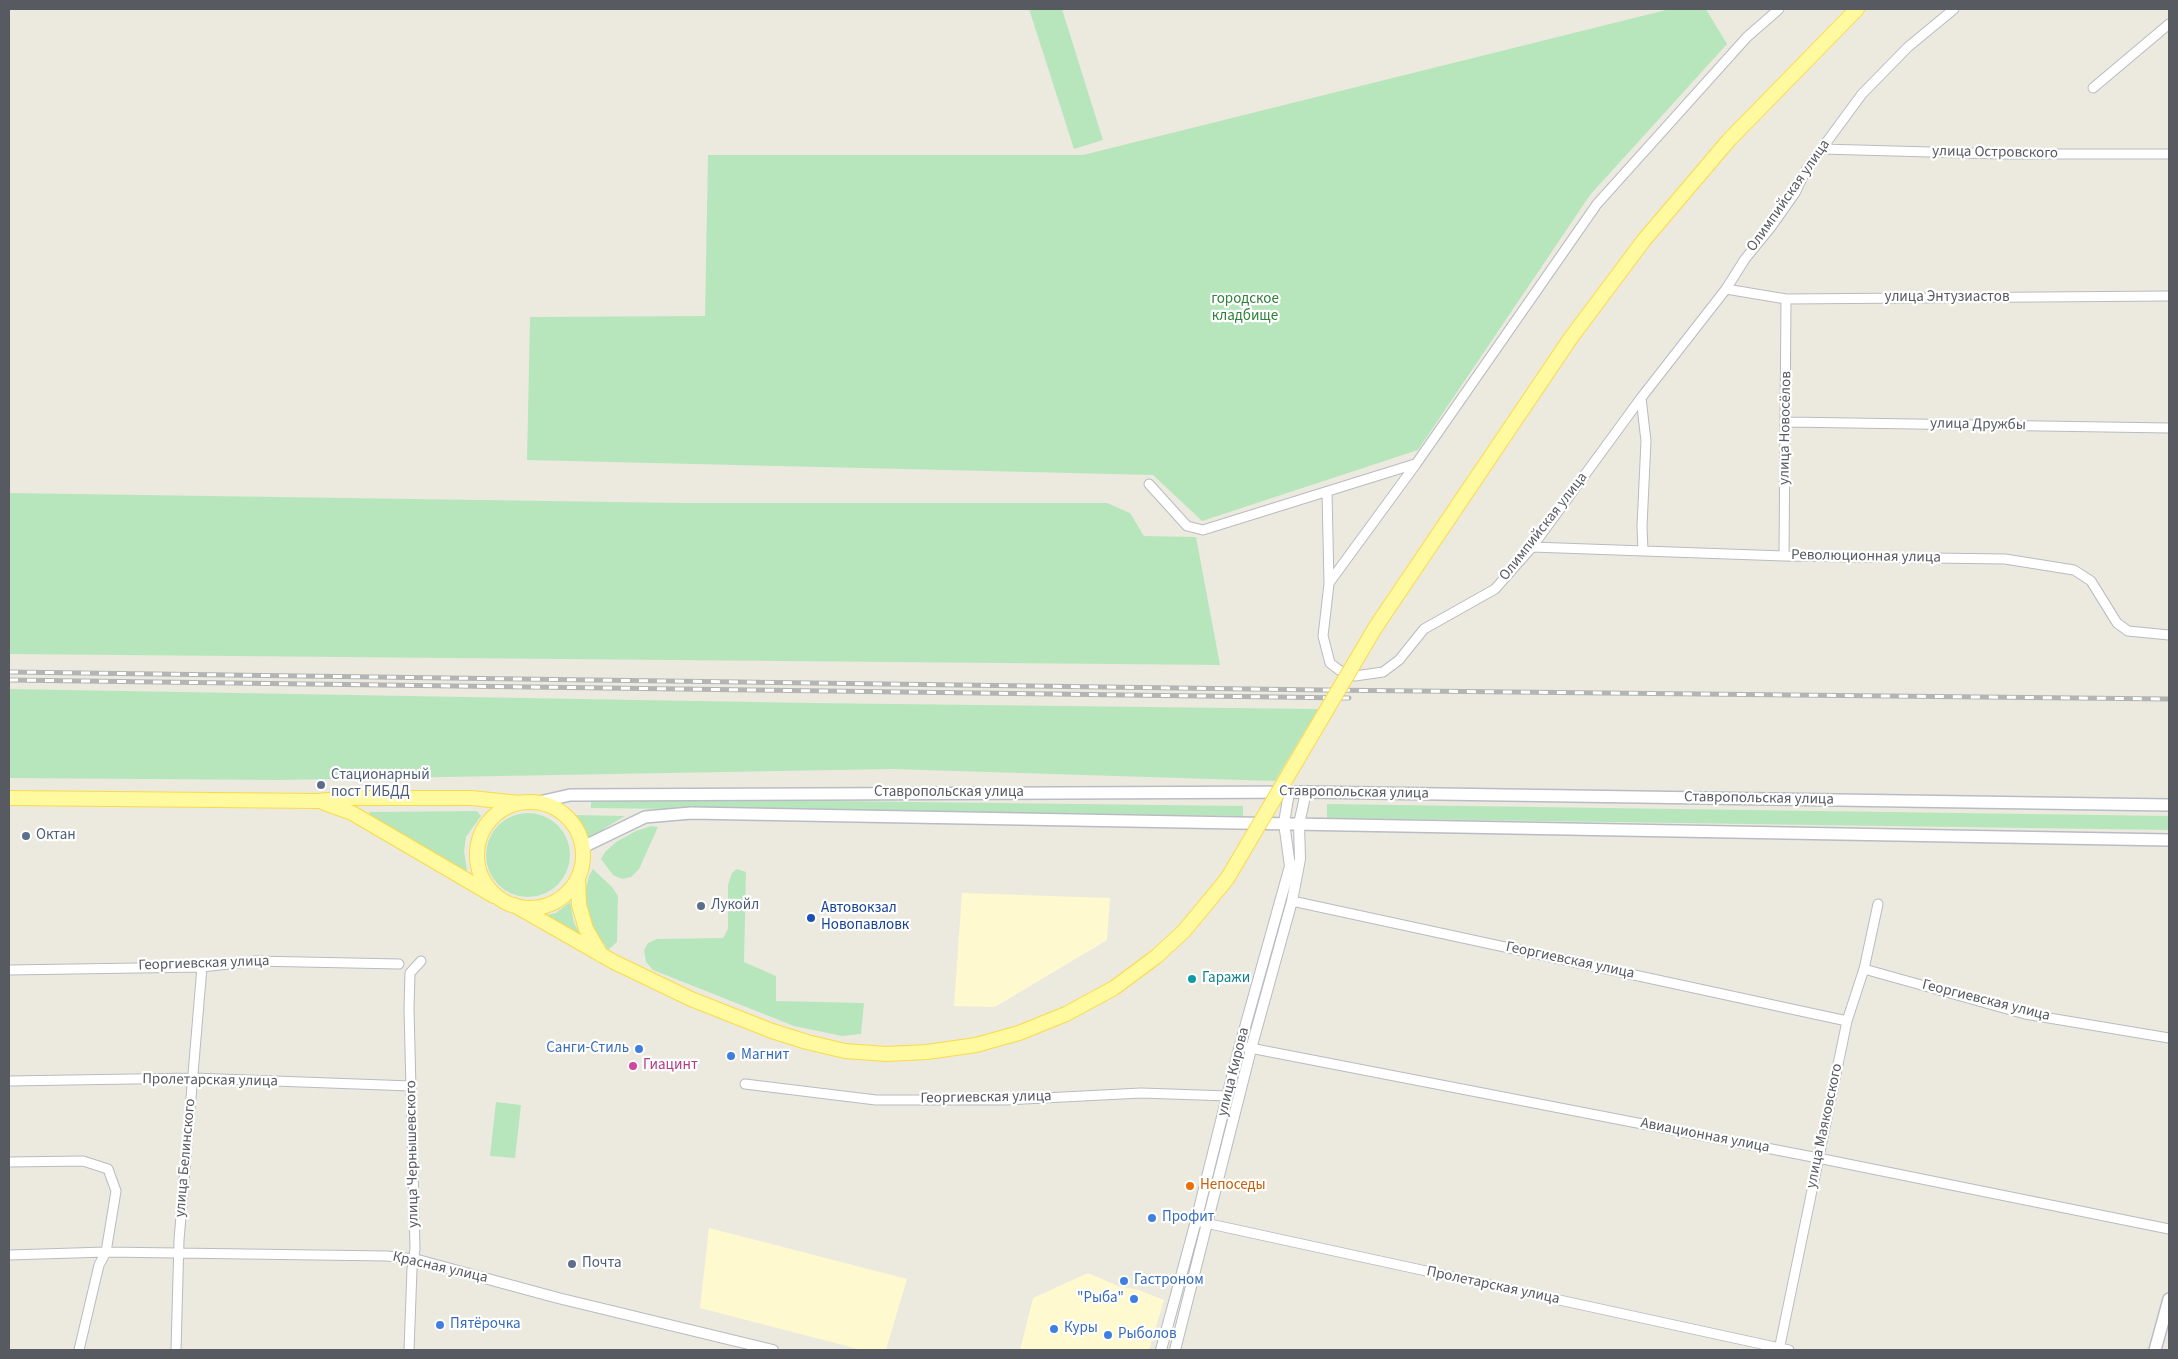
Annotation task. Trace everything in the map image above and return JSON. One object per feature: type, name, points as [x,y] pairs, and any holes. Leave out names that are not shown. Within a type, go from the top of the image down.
[{"type":"main road","points":[[317,801],[352,813],[485,892],[514,905],[602,955],[692,999],[772,1031],[807,1042],[845,1051],[886,1054],[927,1052],[976,1045],[1019,1033],[1066,1014],[1114,988],[1157,956],[1184,931],[1227,879],[1375,628],[1570,339],[1644,240],[1729,140],[1857,9]]},
{"type":"main road","name":"Ставропольская улица","points":[[539,802],[570,795],[1306,792],[2169,805]]},
{"type":"main road","points":[[9,798],[317,801],[352,798],[470,798],[539,802],[552,806],[568,818],[579,834],[583,847],[583,864],[570,890],[558,900],[544,906],[529,908],[514,905]]},
{"type":"main road","points":[[501,899],[490,890],[478,865],[480,837],[496,815],[507,807],[520,802]]},
{"type":"main road","name":"Ставропольская улица","points":[[583,847],[645,818],[691,813],[2169,840]]},
{"type":"main road","points":[[578,877],[581,913],[586,929],[602,955]]},
{"type":"main road","points":[[2155,1350],[2169,1299]]},
{"type":"street","points":[[1329,584],[1416,464],[1597,204],[1747,37],[1779,9]]},
{"type":"street","name":"Олимпийская улица","points":[[1329,584],[1323,636],[1330,663],[1339,670],[1355,676],[1383,672],[1391,668],[1424,629],[1495,589],[1532,547],[1641,398],[1726,289],[1744,259],[1790,200],[1806,170],[1862,94],[1908,47],[1954,9]]},
{"type":"street","points":[[2093,88],[2169,24]]},
{"type":"street","name":"улица Островского","points":[[1822,149],[2001,154],[2169,154]]},
{"type":"street","name":"улица Энтузиастов","points":[[1726,289],[1786,299],[2169,296]]},
{"type":"street","name":"улица Новосёлов","points":[[1784,556],[1787,422],[1786,299]]},
{"type":"street","points":[[1641,398],[1646,441],[1642,526],[1643,550]]},
{"type":"street","name":"улица Дружбы","points":[[1787,422],[2169,428]]},
{"type":"street","points":[[1148,484],[1187,526],[1203,530],[1416,464]]},
{"type":"street","points":[[1327,492],[1329,584]]},
{"type":"street","name":"Революционная улица","points":[[1532,547],[1784,556],[2005,559],[2074,570],[2091,581],[2117,623],[2128,631],[2169,635]]},
{"type":"street","name":"улица Кирова","points":[[1161,1350],[1196,1222],[1240,1045],[1290,866],[1284,823],[1290,792]]},
{"type":"street","name":"улица Кирова","points":[[1175,1350],[1251,1048],[1292,902],[1300,859],[1299,824],[1306,792]]},
{"type":"street","name":"Георгиевская улица","points":[[1292,902],[1847,1021]]},
{"type":"street","name":"улица Маяковского","points":[[1779,1349],[1847,1021],[1864,969],[1878,904]]},
{"type":"street","name":"Георгиевская улица","points":[[9,970],[202,967],[255,961],[399,964]]},
{"type":"street","name":"улица Чернышевского","points":[[409,1350],[414,1259],[409,1009],[410,973],[421,961]]},
{"type":"street","name":"улица Белинского","points":[[176,1350],[179,1254],[202,967]]},
{"type":"street","name":"Георгиевская улица","points":[[1864,969],[2025,1014],[2169,1038]]},
{"type":"street","name":"Авиационная улица","points":[[1240,1045],[2169,1229]]},
{"type":"street","name":"Пролетарская улица","points":[[9,1080],[193,1078],[411,1086]]},
{"type":"street","name":"Георгиевская улица","points":[[744,1084],[876,1100],[1005,1100],[1141,1092],[1228,1096]]},
{"type":"street","points":[[9,1162],[83,1161],[108,1169],[116,1191],[106,1252],[99,1264],[79,1350]]},
{"type":"street","name":"Пролетарская улица","points":[[1196,1222],[1789,1350]]},
{"type":"street","name":"Красная улица","points":[[9,1255],[106,1252],[387,1256],[414,1259],[745,1348],[773,1350]]},
{"type":"shaded area","points":[[962,893],[1110,898],[1107,940],[995,1007],[954,1006]]},
{"type":"shaded area","points":[[709,1228],[907,1279],[886,1350],[862,1350],[700,1308]]},
{"type":"shaded area","points":[[1088,1273],[1118,1286],[1139,1290],[1164,1300],[1149,1350],[1020,1350],[1033,1298]]},
{"type":"green space","points":[[1029,9],[1062,9],[1103,140],[1074,149]]},
{"type":"green space","name":"городское кладбище","points":[[1670,9],[1706,9],[1727,44],[1590,195],[1418,450],[1202,521],[1153,475],[527,460],[530,317],[705,316],[708,155],[1083,155]]},
{"type":"green space","points":[[9,493],[683,503],[1107,503],[1130,513],[1144,536],[1196,537],[1220,665],[9,654]]},
{"type":"green space","points":[[9,689],[812,703],[1318,709],[1275,781],[892,769],[278,780],[9,778]]},
{"type":"green space","points":[[591,798],[1243,806],[1243,816],[591,808]]},
{"type":"green space","points":[[1327,804],[2169,816],[2169,830],[1327,818]]},
{"type":"green space","points":[[477,811],[481,816],[466,837],[464,851],[467,870],[463,873],[369,818],[370,812]]},
{"type":"green space","points":[[528,813],[544,816],[558,825],[567,839],[570,855],[567,871],[558,885],[544,894],[528,897],[512,894],[498,885],[489,871],[486,855],[489,839],[498,825],[512,816]]},
{"type":"green space","points":[[575,815],[625,816],[605,828],[590,842]]},
{"type":"green space","points":[[651,826],[658,827],[639,869],[631,877],[622,879],[613,875],[601,859],[605,852],[616,842],[636,831]]},
{"type":"green space","points":[[593,869],[612,887],[618,896],[617,942],[608,950],[591,924],[586,909],[585,893],[589,876]]},
{"type":"green space","points":[[737,869],[746,872],[744,962],[776,976],[776,1001],[864,1003],[861,1034],[842,1036],[794,1026],[653,970],[646,962],[644,950],[648,943],[657,939],[723,938],[728,929],[728,885],[732,873]]},
{"type":"green space","points":[[570,902],[574,923],[581,935],[543,916],[556,913]]},
{"type":"green space","points":[[496,1102],[521,1105],[515,1158],[490,1156]]},
{"type":"railway","points":[[9,672],[1323,690],[2169,699]]},
{"type":"railway","points":[[9,680],[1349,698]]},
{"type":"place","name":"Стационарный пост ГИБДД","points":[[321,785]]},
{"type":"place","name":"Октан","points":[[26,836]]},
{"type":"place","name":"Лукойл","points":[[701,906]]},
{"type":"place","name":"Автовокзал Новопавловк","points":[[811,918]]},
{"type":"place","name":"Гаражи","points":[[1192,979]]},
{"type":"place","name":"Санги-Стиль","points":[[639,1049]]},
{"type":"place","name":"Магнит","points":[[731,1056]]},
{"type":"place","name":"Гиацинт","points":[[633,1066]]},
{"type":"place","name":"Непоседы","points":[[1190,1186]]},
{"type":"place","name":"Профит","points":[[1152,1218]]},
{"type":"place","name":"Почта","points":[[572,1264]]},
{"type":"place","name":"Гастроном","points":[[1124,1281]]},
{"type":"place","name":"\"Рыба\"","points":[[1134,1299]]},
{"type":"place","name":"Пятёрочка","points":[[440,1325]]},
{"type":"place","name":"Куры","points":[[1054,1329]]},
{"type":"place","name":"Рыболов","points":[[1108,1335]]}]
